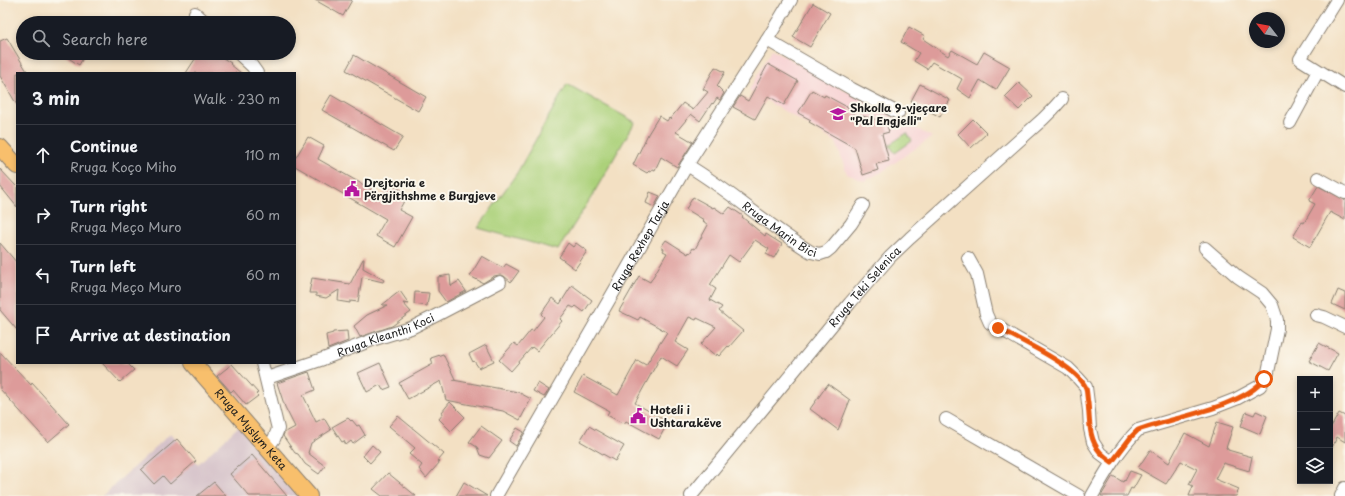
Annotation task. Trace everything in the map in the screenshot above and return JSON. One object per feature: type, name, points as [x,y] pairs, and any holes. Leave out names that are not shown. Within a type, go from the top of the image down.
[{"type":"main road","points":[[0,147],[16,165]]},
{"type":"main road","name":"Rruga Myslym Keta","points":[[193,364],[309,496]]},
{"type":"street","name":"Rruga Rexhep Tarja","points":[[496,496],[687,165],[767,40],[790,0]]},
{"type":"street","points":[[1337,0],[1300,59],[1345,87]]},
{"type":"street","points":[[195,13],[198,16]]},
{"type":"street","points":[[767,40],[852,89],[898,113]]},
{"type":"street","points":[[246,60],[256,72]]},
{"type":"street","points":[[1290,123],[1318,71]]},
{"type":"street","name":"Rruga Teki Selenica","points":[[691,496],[850,303],[890,257],[1053,109],[1062,99]]},
{"type":"street","name":"Rruga Marin Bici","points":[[687,165],[710,179],[811,252],[820,254],[831,248],[851,224],[863,205]]},
{"type":"street","points":[[1318,178],[1345,193]]},
{"type":"street","points":[[1092,496],[1112,462],[1138,430],[1236,399],[1260,386],[1268,372],[1277,329],[1277,320],[1272,305],[1256,287],[1238,277],[1206,248]]},
{"type":"street","points":[[968,258],[977,274],[986,314],[990,323],[1068,368],[1086,388],[1090,429],[1093,442],[1100,453],[1112,462]]},
{"type":"street","name":"Rruga Kleanthi Koci","points":[[267,378],[375,339],[411,328],[437,316],[500,282]]},
{"type":"street","points":[[1316,315],[1324,317],[1345,327]]},
{"type":"street","points":[[262,364],[267,378],[278,429],[274,439],[267,448]]},
{"type":"street","points":[[946,419],[1078,496]]},
{"type":"street","points":[[1340,496],[1345,488]]},
{"type":"shaded area","name":"Shkolla 9-vjeçare \"Pal Engjelli\"","points":[[772,49],[932,137],[880,173],[864,181],[847,174],[836,142],[749,90]]},
{"type":"shaded area","points":[[239,426],[301,496],[102,496],[171,433],[198,464]]},
{"type":"green space","points":[[567,84],[635,122],[592,196],[558,250],[478,228],[517,173]]},
{"type":"green space","points":[[907,133],[912,141],[895,153],[889,145]]},
{"type":"building","points":[[315,0],[352,0],[343,16]]},
{"type":"building","points":[[813,3],[830,13],[810,47],[793,37]]},
{"type":"building","points":[[909,27],[925,36],[923,39],[948,56],[952,50],[977,64],[984,52],[1010,67],[996,90],[980,80],[970,98],[957,89],[962,79],[932,62],[927,69],[914,61],[919,53],[901,42]]},
{"type":"building","points":[[7,38],[16,53],[16,60],[20,60],[27,72],[16,72],[16,103],[0,76],[0,41]]},
{"type":"building","points":[[354,55],[426,97],[418,111],[346,70]]},
{"type":"building","points":[[72,60],[82,60],[79,65]]},
{"type":"building","points":[[194,60],[226,60],[240,72],[187,72]]},
{"type":"building","points":[[768,64],[798,81],[784,105],[768,96],[755,119],[733,107],[740,96],[748,101]]},
{"type":"building","points":[[715,67],[725,72],[717,86],[724,93],[720,100],[717,98],[713,104],[712,103],[700,121],[691,114],[676,132],[693,142],[677,167],[661,157],[655,170],[652,169],[651,172],[649,171],[647,173],[633,165],[648,134],[659,116],[667,121],[683,103],[693,110],[708,92],[703,89]]},
{"type":"building","points":[[1019,83],[1033,96],[1019,110],[1005,97]]},
{"type":"building","points":[[920,84],[950,100],[940,117],[911,101]]},
{"type":"building","points":[[812,90],[849,108],[848,110],[860,118],[862,116],[878,120],[885,118],[889,132],[882,134],[889,161],[876,164],[878,170],[863,175],[855,148],[809,122],[811,120],[798,113]]},
{"type":"building","points":[[331,95],[403,137],[394,151],[322,110]]},
{"type":"building","points":[[973,119],[987,133],[971,148],[958,134]]},
{"type":"building","name":"Drejtoria e Përgjithshme e Burgjeve","points":[[308,137],[324,146],[318,159],[383,196],[390,184],[408,194],[399,210],[412,217],[395,247],[376,236],[386,219],[296,167],[296,157]]},
{"type":"building","points":[[0,169],[16,186],[16,206],[0,186]]},
{"type":"building","points":[[1318,186],[1345,200],[1345,220],[1330,212],[1310,247],[1293,237],[1302,222],[1304,223],[1315,204],[1309,201]]},
{"type":"building","points":[[650,192],[660,196],[654,207],[646,203]]},
{"type":"building","points":[[693,197],[713,208],[714,207],[724,214],[730,207],[743,216],[742,217],[765,236],[766,234],[782,244],[774,258],[766,254],[769,249],[755,240],[739,262],[729,255],[710,285],[716,289],[710,300],[722,307],[719,311],[743,331],[729,347],[728,346],[719,356],[717,354],[716,356],[701,344],[716,327],[697,318],[696,320],[689,317],[675,342],[688,350],[677,366],[661,356],[635,403],[668,422],[659,439],[626,421],[624,424],[607,415],[609,411],[574,392],[583,376],[618,395],[637,360],[646,365],[667,332],[640,317],[638,320],[619,311],[639,276],[650,282],[667,253],[663,251],[664,249],[661,247],[666,240],[688,254],[693,248],[695,249],[708,225],[703,221],[704,220],[686,209]]},
{"type":"building","points":[[0,243],[16,262],[16,329],[0,310]]},
{"type":"building","points":[[568,243],[573,247],[576,243],[587,251],[575,269],[559,257]]},
{"type":"building","points":[[482,256],[503,268],[506,264],[519,271],[511,282],[504,276],[500,275],[494,276],[483,283],[470,276]]},
{"type":"building","points":[[363,259],[363,268],[384,280],[383,282],[362,277],[358,302],[350,301],[350,303],[338,301],[339,290],[326,298],[316,296],[316,293],[309,293],[312,278],[350,284]]},
{"type":"building","points":[[450,275],[451,286],[459,281],[466,291],[446,302],[438,291],[438,277]]},
{"type":"building","points":[[572,285],[592,300],[584,312],[576,306],[574,308],[570,306],[560,319],[562,321],[537,351],[532,347],[511,371],[499,360],[514,343],[518,346],[531,330],[533,331],[544,317],[541,314],[552,298],[560,304]]},
{"type":"building","points":[[1338,290],[1345,293],[1345,310],[1332,304]]},
{"type":"building","points":[[400,291],[409,304],[403,303],[411,312],[392,326],[360,337],[354,326],[367,315],[388,305],[382,305]]},
{"type":"building","points":[[415,292],[429,293],[427,306],[414,304]]},
{"type":"building","points":[[347,331],[348,341],[328,349],[326,335],[333,332]]},
{"type":"building","points":[[1319,343],[1338,353],[1328,371],[1309,361]]},
{"type":"building","points":[[486,345],[494,361],[479,368],[474,361],[473,362],[469,354]]},
{"type":"building","points":[[0,352],[31,385],[32,383],[69,424],[48,442],[0,389]]},
{"type":"building","points":[[443,354],[455,379],[453,380],[518,392],[531,399],[520,420],[503,411],[446,400],[441,381],[408,399],[399,383],[433,364],[431,358]]},
{"type":"building","points":[[380,363],[391,387],[383,390],[380,385],[367,392],[358,373]]},
{"type":"building","points":[[103,364],[128,364],[134,370],[120,382]]},
{"type":"building","points":[[232,364],[258,393],[256,394],[258,396],[246,405],[233,390],[231,392],[217,376]]},
{"type":"building","points":[[309,372],[315,390],[303,395],[316,422],[324,418],[331,430],[311,443],[308,453],[325,466],[319,474],[305,464],[283,436],[284,433],[295,427],[285,407],[277,383]]},
{"type":"building","points":[[538,383],[549,390],[544,397],[533,391]]},
{"type":"building","points":[[828,384],[850,400],[838,430],[810,409]]},
{"type":"building","points":[[450,402],[465,417],[451,431],[439,419],[443,414],[442,412]]},
{"type":"building","points":[[1256,411],[1267,416],[1260,434],[1241,426],[1246,412],[1254,415]]},
{"type":"building","points":[[1339,413],[1345,416],[1345,442],[1337,437],[1333,446],[1333,424]]},
{"type":"building","points":[[398,416],[444,454],[438,461],[440,462],[426,478],[419,469],[422,465],[409,454],[415,448],[389,426]]},
{"type":"building","points":[[348,418],[357,426],[359,425],[365,435],[353,444],[351,441],[346,445],[344,441],[342,442],[332,427]]},
{"type":"building","points":[[1217,422],[1233,427],[1226,448],[1228,450],[1252,457],[1249,471],[1223,463],[1215,479],[1239,489],[1236,496],[1189,496],[1193,486],[1189,484],[1197,469],[1181,461],[1166,484],[1138,468],[1150,450],[1169,463],[1185,433],[1209,446]]},
{"type":"building","points":[[481,426],[502,441],[489,458],[480,455],[477,447],[469,442]]},
{"type":"building","points":[[589,426],[624,446],[615,461],[580,441]]},
{"type":"building","points":[[517,428],[524,432],[516,446],[509,441]]},
{"type":"building","points":[[177,439],[196,461],[170,484],[163,476],[154,484],[141,470]]},
{"type":"building","points":[[372,445],[380,452],[370,463],[363,456]]},
{"type":"building","points":[[252,455],[287,496],[249,496],[230,474]]},
{"type":"building","points":[[1130,471],[1141,475],[1127,496],[1101,496],[1113,476],[1123,482]]},
{"type":"building","points":[[388,473],[416,496],[382,496],[373,489]]},
{"type":"building","points":[[214,482],[226,496],[197,496]]},
{"type":"building","points":[[464,482],[487,496],[456,496]]},
{"type":"place","name":"Shkolla 9-vjeçare \"Pal Engjelli\"","points":[[838,114]]},
{"type":"place","name":"Drejtoria e Përgjithshme e Burgjeve","points":[[352,189]]},
{"type":"place","name":"Hoteli i Ushtarakëve","points":[[638,416]]},
{"type":"route","points":[[998,328],[1056,360],[1068,368],[1078,378],[1086,388],[1090,429],[1093,442],[1100,453],[1112,462],[1138,430],[1213,408],[1236,399],[1260,386],[1264,379]]}]
